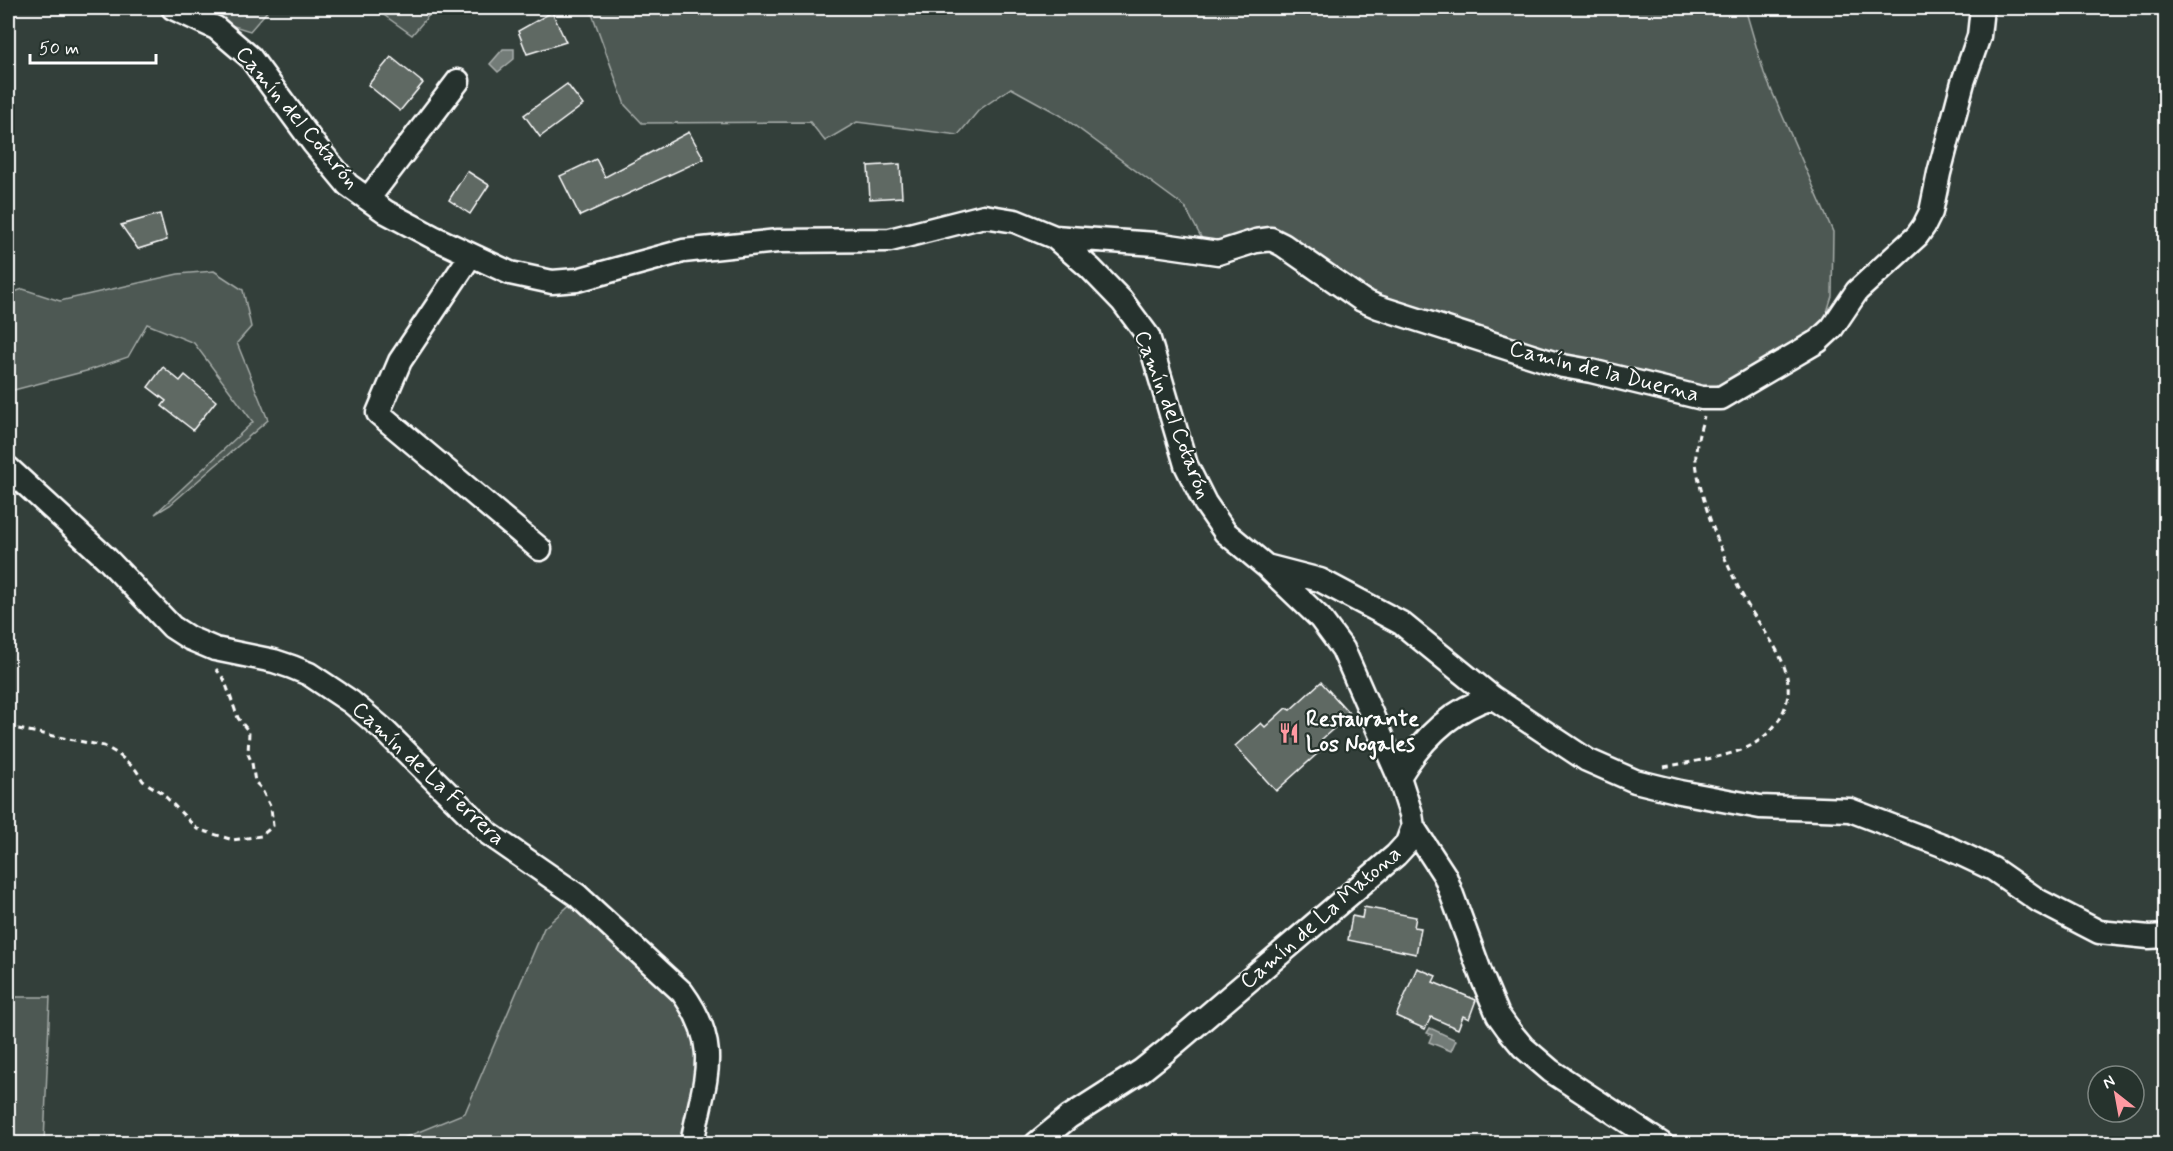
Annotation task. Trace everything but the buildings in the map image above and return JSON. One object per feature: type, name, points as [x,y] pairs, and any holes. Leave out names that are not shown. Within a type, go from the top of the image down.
[{"type":"street","name":"Camín del Cotarón","points":[[173,8],[216,28],[250,57],[348,185],[395,217],[510,273],[552,282],[577,280],[683,251],[778,241],[890,240],[984,216],[1015,221],[1054,237],[1090,268],[1122,301],[1148,336],[1186,465],[1204,503],[1225,532],[1266,566],[1320,580],[1401,623],[1492,697],[1587,760],[1635,781],[1760,807],[1850,810],[1942,845],[1993,869],[2039,901],[2098,932],[2149,937],[2166,936]]},
{"type":"street","name":"Camín de la Duerna","points":[[1054,237],[1156,244],[1218,253],[1270,239],[1283,245],[1362,300],[1378,308],[1563,366],[1702,398],[1721,398],[1818,341],[1832,328],[1857,291],[1917,236],[1924,226],[1931,212],[1963,82],[1979,36],[1982,8]]},
{"type":"street","points":[[368,199],[458,81]]},
{"type":"street","points":[[471,255],[400,361],[378,413],[540,549]]},
{"type":"street","name":"Camín de La Ferrera","points":[[8,468],[107,559],[172,627],[189,638],[215,649],[292,667],[351,702],[383,729],[489,834],[577,895],[682,992],[703,1026],[708,1045],[706,1078],[692,1143]]},
{"type":"street","name":"Camín de La Matona","points":[[1036,1143],[1069,1117],[1141,1071],[1166,1051],[1396,855],[1407,843],[1413,827],[1399,777],[1342,649],[1320,618],[1266,566]]},
{"type":"street","points":[[1399,777],[1410,758],[1432,733],[1452,716],[1475,702],[1492,697]]},
{"type":"street","points":[[1413,827],[1445,876],[1482,977],[1498,1015],[1508,1029],[1523,1047],[1551,1071],[1662,1143]]},
{"type":"path","points":[[1635,781],[1654,769],[1732,753],[1750,746],[1767,735],[1782,717],[1788,695],[1788,679],[1784,664],[1745,602],[1701,492],[1696,460],[1697,441],[1711,398]]},
{"type":"path","points":[[8,727],[104,746],[118,754],[136,770],[143,781],[162,793],[197,829],[233,840],[261,836],[273,826],[271,808],[261,788],[255,782],[248,754],[249,732],[238,718],[226,689]]},
{"type":"shaded area","points":[[175,8],[270,8],[250,31]]},
{"type":"shaded area","points":[[374,8],[435,8],[412,35]]},
{"type":"shaded area","points":[[590,8],[1745,8],[1764,73],[1833,232],[1832,296],[1818,341],[1702,398],[1378,307],[1283,245],[1209,252],[1185,207],[1060,115],[1011,88],[979,110],[958,135],[857,122],[825,141],[810,122],[642,123],[625,105]]},
{"type":"shaded area","points":[[503,49],[514,49],[514,59],[498,72],[490,64]]},
{"type":"shaded area","points":[[214,271],[243,290],[251,327],[237,343],[268,420],[170,505],[155,514],[253,422],[194,343],[147,324],[128,357],[90,370],[14,390],[8,389],[8,294],[23,289],[60,301],[178,274]]},
{"type":"shaded area","points":[[574,901],[662,984],[691,1018],[697,1030],[699,1058],[683,1143],[389,1144],[465,1113],[544,928]]},
{"type":"shaded area","points":[[8,997],[50,997],[44,1143],[8,1143]]},
{"type":"shaded area","points":[[1430,1028],[1456,1040],[1451,1051],[1429,1042],[1432,1035],[1427,1033]]},
{"type":"place","name":"Restaurante Los Nogales","points":[[1289,733]]}]
